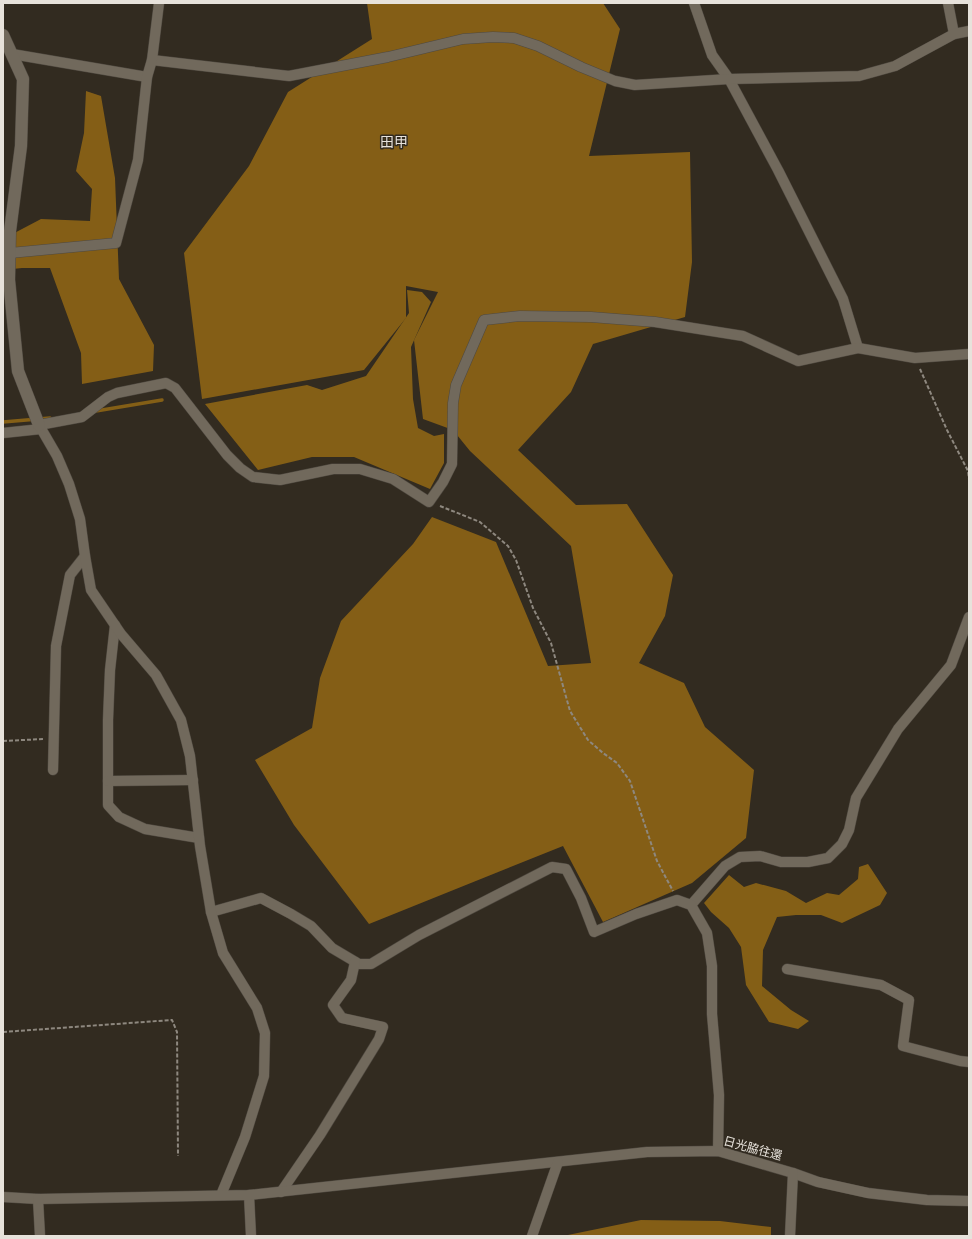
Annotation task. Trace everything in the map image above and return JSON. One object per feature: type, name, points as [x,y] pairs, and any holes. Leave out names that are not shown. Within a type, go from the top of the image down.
[{"type":"street","points":[[10,253],[116,243],[138,160],[147,77],[152,60],[159,3]]},
{"type":"street","points":[[694,3],[712,55],[729,79],[778,170],[843,299],[858,348]]},
{"type":"street","points":[[948,3],[954,34]]},
{"type":"street","points":[[152,60],[289,76],[388,57],[463,40],[493,37],[514,38],[538,46],[581,67],[615,81],[635,85],[729,79],[859,76],[895,66],[954,34],[969,31]]},
{"type":"street","points":[[3,35],[23,79],[21,146],[10,231],[9,280],[18,371],[40,427],[57,456],[69,484],[80,519],[91,590],[115,625],[156,675],[181,720],[190,756],[199,838],[211,912],[223,953],[256,1008],[265,1033],[264,1076],[245,1138],[221,1195]]},
{"type":"street","points":[[12,54],[147,77]]},
{"type":"street","points":[[3,433],[82,418],[108,397],[117,393],[166,383],[175,388],[227,456],[253,477],[280,480],[333,469],[360,469],[393,480],[429,502],[443,482],[452,464],[453,403],[456,385],[484,320],[520,316],[591,317],[655,322],[743,336],[798,361],[858,348],[915,358],[969,354]]},
{"type":"street","points":[[53,770],[56,646],[70,575],[85,556]]},
{"type":"street","points":[[692,905],[725,866],[740,857],[760,856],[781,862],[808,862],[828,858],[842,844],[849,830],[856,798],[898,729],[951,665],[969,617]]},
{"type":"street","points":[[115,625],[110,670],[108,720],[108,805],[119,817],[145,828],[199,838]]},
{"type":"street","points":[[108,781],[193,780]]},
{"type":"street","points":[[211,912],[261,898],[311,926],[332,948],[355,962],[359,964],[371,964],[419,935],[552,867],[566,869],[581,898],[594,932],[636,914],[677,900],[692,905],[707,933],[712,966],[712,1014],[719,1095],[718,1151]]},
{"type":"street","points":[[281,1192],[320,1135],[379,1039],[383,1027],[342,1018],[333,1005],[351,980],[355,962]]},
{"type":"street","points":[[787,969],[880,985],[909,1000],[903,1046],[969,1062]]},
{"type":"street","name":"日光脇往還","points":[[3,1197],[38,1199],[249,1195],[647,1152],[718,1151],[793,1172],[818,1182],[868,1193],[927,1200],[969,1201]]},
{"type":"street","points":[[532,1236],[558,1162]]},
{"type":"street","points":[[790,1236],[793,1172]]},
{"type":"street","points":[[249,1195],[251,1236]]},
{"type":"street","points":[[38,1199],[40,1236]]},
{"type":"path","points":[[915,358],[947,430],[968,471],[969,479]]},
{"type":"path","points":[[429,502],[480,522],[508,546],[516,560],[533,608],[552,643],[569,702],[570,711],[588,740],[617,763],[630,781],[657,861],[677,900]]},
{"type":"path","points":[[3,742],[53,738]]},
{"type":"path","points":[[3,1032],[172,1020],[177,1032],[178,1156]]},
{"type":"shaded area","points":[[367,3],[603,3],[620,29],[589,156],[690,152],[692,262],[685,317],[593,344],[571,392],[518,450],[576,505],[627,504],[673,575],[665,616],[639,663],[684,683],[705,727],[754,770],[746,838],[692,883],[603,922],[563,846],[369,924],[294,825],[255,760],[312,728],[320,678],[341,621],[413,544],[432,517],[496,542],[548,666],[591,663],[571,546],[470,451],[453,430],[423,419],[414,340],[438,292],[406,286],[406,318],[364,370],[202,399],[184,253],[249,166],[288,92],[372,39]]},
{"type":"shaded area","points":[[86,91],[101,96],[115,178],[119,279],[154,345],[153,371],[82,384],[81,353],[50,268],[3,270],[3,239],[41,219],[90,221],[92,189],[76,171],[84,133]]},
{"type":"shaded area","points":[[407,290],[422,292],[431,302],[411,347],[413,399],[418,428],[434,436],[444,434],[444,463],[430,489],[354,457],[312,457],[258,470],[205,404],[307,385],[322,390],[366,376],[409,313]]},
{"type":"shaded area","points":[[868,864],[887,893],[880,905],[842,923],[821,915],[777,917],[763,950],[762,986],[791,1010],[809,1021],[798,1029],[769,1022],[746,985],[741,947],[729,928],[711,912],[704,903],[729,875],[744,887],[756,883],[786,891],[806,903],[827,893],[839,895],[858,879],[859,867]]},
{"type":"shaded area","points":[[641,1220],[720,1221],[771,1227],[771,1236],[563,1236]]},
{"type":"waterway","points":[[96,411],[162,400]]},
{"type":"waterway","points":[[3,422],[50,418]]},
{"type":"district","name":"田甲","points":[[394,142]]}]
